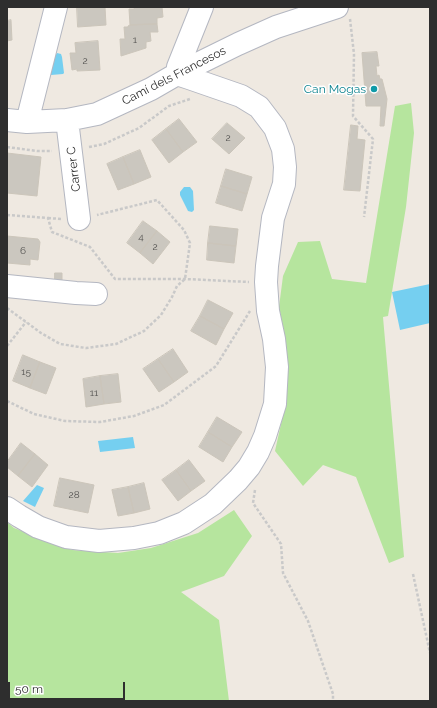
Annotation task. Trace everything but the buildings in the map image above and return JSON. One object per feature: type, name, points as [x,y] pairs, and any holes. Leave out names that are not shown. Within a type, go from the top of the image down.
[{"type":"street","points":[[17,121],[56,7]]},
{"type":"street","points":[[7,508],[38,527],[66,537],[100,541],[134,538],[159,532],[184,523],[213,504],[238,480],[249,466],[258,452],[265,436],[275,404],[278,367],[268,311],[266,282],[267,266],[273,218],[284,184],[286,167],[283,149],[275,128],[259,107],[241,96],[177,74],[178,67],[202,7]]},
{"type":"street","name":"Camí dels Francesos","points":[[17,121],[67,120],[97,114],[151,89],[177,74],[238,44],[276,27],[343,11]]},
{"type":"street","points":[[151,89],[180,87],[220,88]]},
{"type":"street","name":"Carrer C","points":[[67,120],[72,150],[79,219]]},
{"type":"street","points":[[7,286],[96,294]]},
{"type":"path","points":[[343,11],[354,54],[353,116],[373,139],[364,217]]},
{"type":"path","points":[[7,147],[37,151],[72,150],[104,144],[139,128],[169,106],[188,99],[196,99]]},
{"type":"path","points":[[7,215],[79,219],[158,200],[184,230],[190,243],[185,279],[177,286],[161,315],[144,331],[116,344],[86,348],[60,344],[41,334],[7,308]]},
{"type":"path","points":[[48,218],[52,232],[90,248],[115,279],[185,279],[255,282]]},
{"type":"path","points":[[7,401],[34,414],[65,421],[100,422],[134,416],[164,406],[216,366],[253,305]]},
{"type":"path","points":[[7,346],[26,322]]},
{"type":"path","points":[[249,466],[256,485],[253,503],[281,544],[283,572],[308,621],[333,694],[333,701]]},
{"type":"path","points":[[413,574],[430,653]]},
{"type":"green space","points":[[411,103],[414,133],[406,207],[388,316],[383,317],[404,557],[389,563],[356,477],[323,465],[303,486],[275,451],[283,415],[287,374],[286,342],[279,307],[283,276],[298,242],[320,241],[332,279],[366,283],[395,106]]},
{"type":"green space","points":[[234,510],[252,536],[224,576],[181,592],[219,620],[229,701],[7,701],[7,522],[14,528],[72,550],[118,553],[151,548],[198,533]]},
{"type":"water","points":[[57,53],[61,54],[64,73],[51,75],[50,73]]},
{"type":"water","points":[[184,187],[190,187],[193,191],[194,210],[192,212],[188,211],[180,195],[180,192]]},
{"type":"water","points":[[430,284],[430,323],[400,330],[392,292]]},
{"type":"water","points":[[133,437],[135,448],[100,452],[98,441]]},
{"type":"water","points":[[37,485],[44,488],[35,507],[23,501]]},
{"type":"place","name":"Can Mogas","points":[[374,89]]}]
